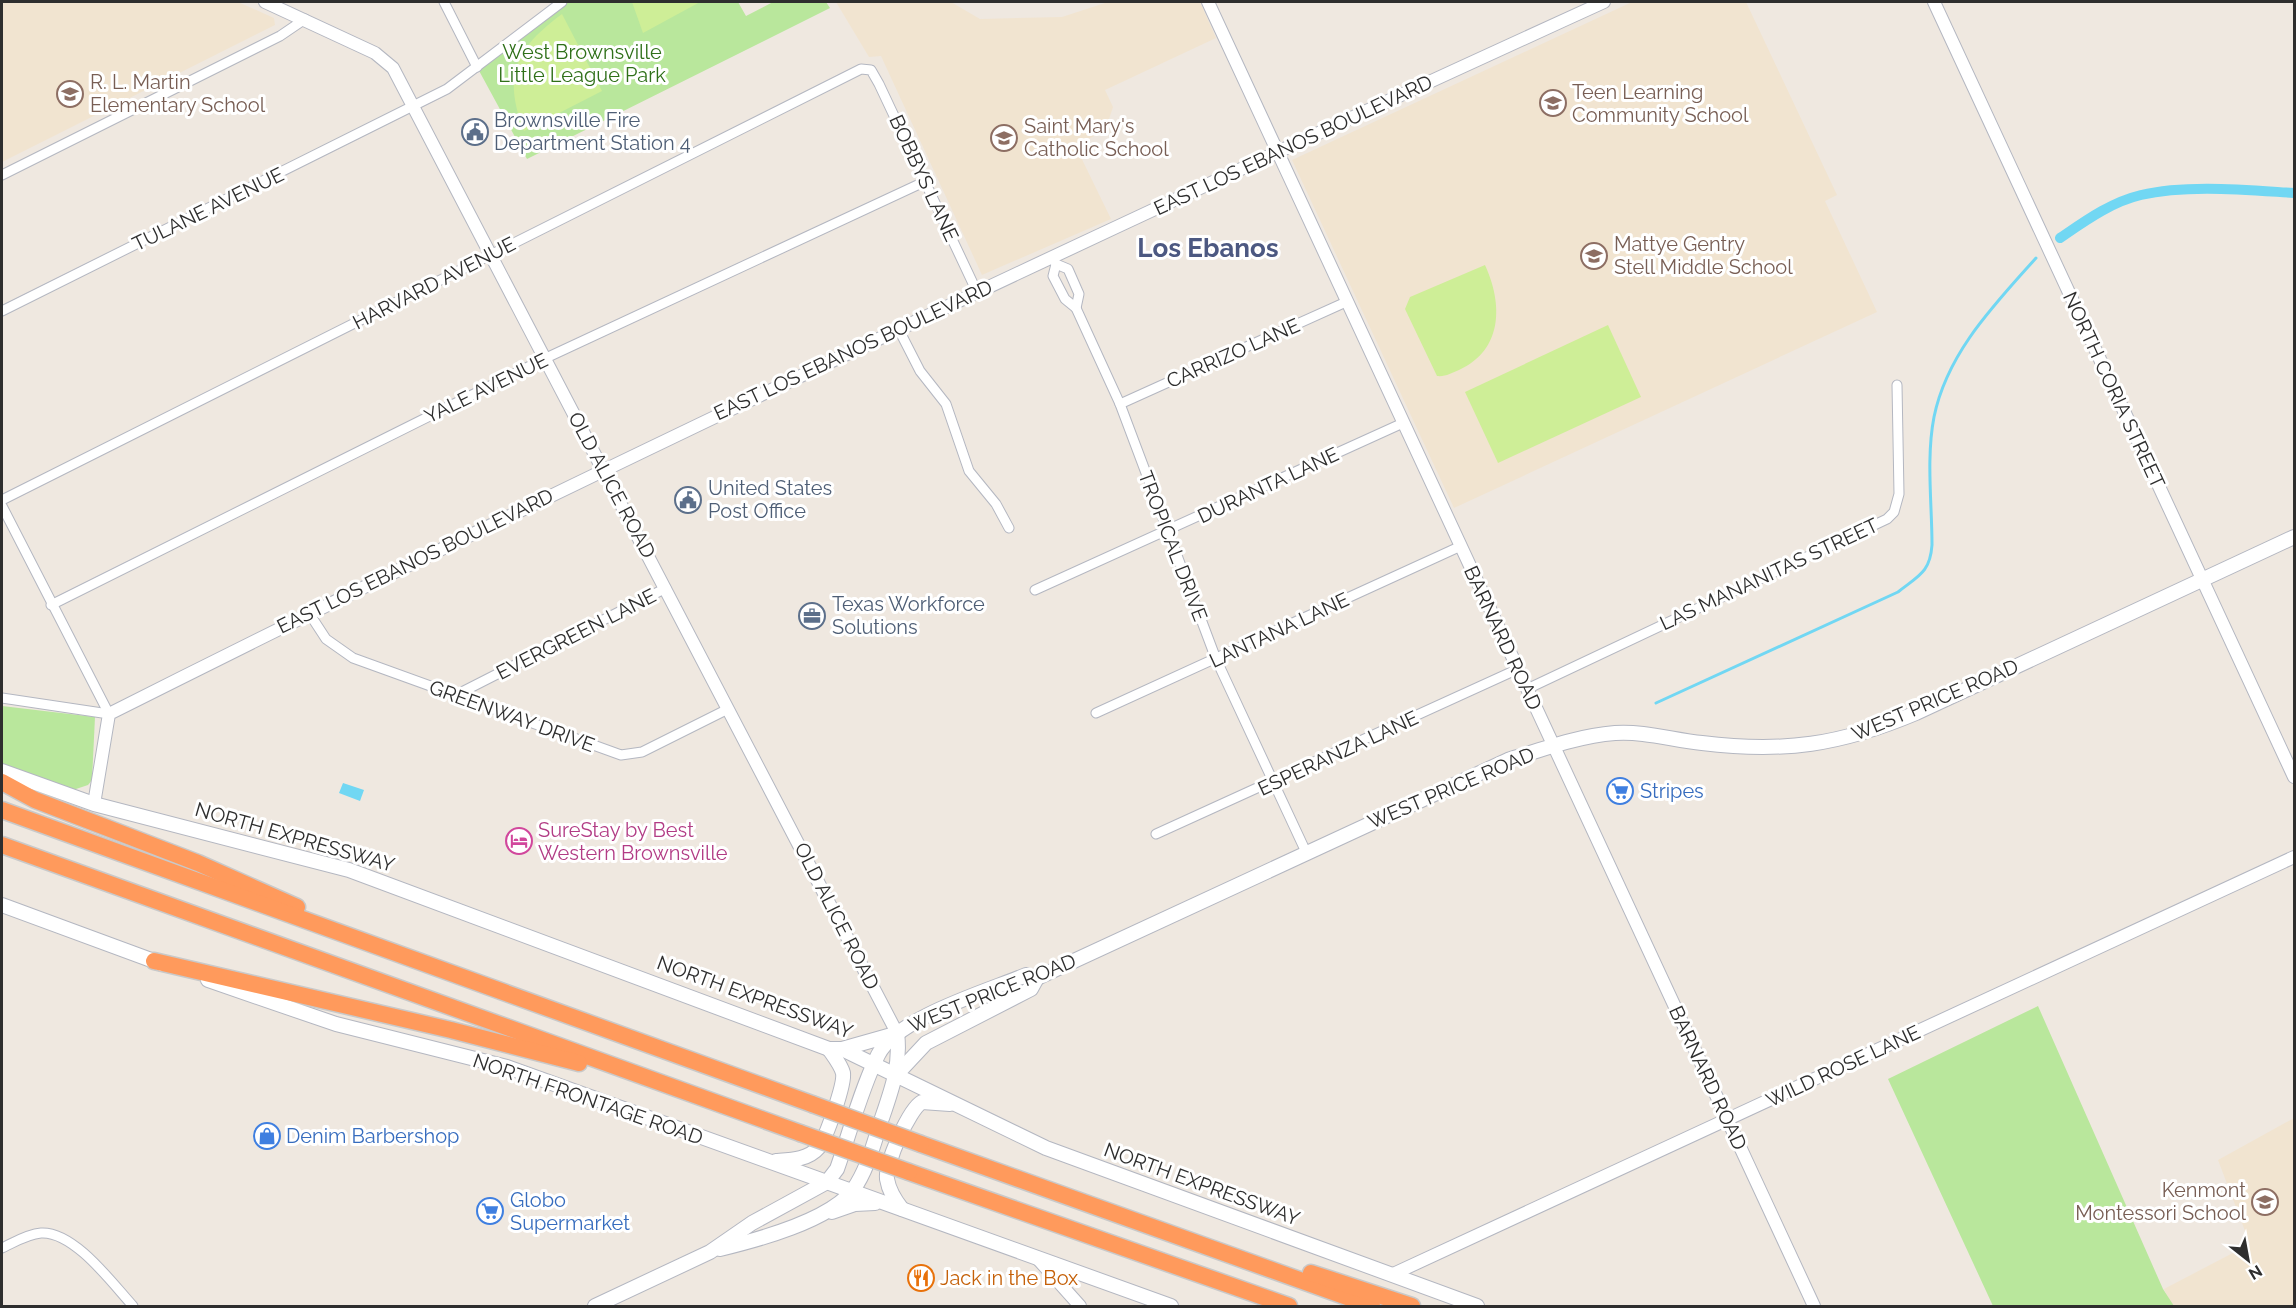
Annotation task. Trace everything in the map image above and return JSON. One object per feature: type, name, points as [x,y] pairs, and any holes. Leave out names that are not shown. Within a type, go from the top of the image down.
[{"type":"highway","points":[[2,782],[35,800],[198,863],[432,966]]},
{"type":"highway","points":[[2,810],[1372,1306]]},
{"type":"highway","points":[[2,845],[800,1133],[1289,1306]]},
{"type":"highway","points":[[154,961],[452,1030],[676,1088]]},
{"type":"highway","points":[[1213,1249],[1286,1264],[1412,1306]]},
{"type":"highway","points":[[1192,1271],[1262,1306]]},
{"type":"main road","name":"WEST PRICE ROAD","points":[[827,1182],[837,1169],[874,1064],[883,1047],[897,1033],[915,1021],[1026,975],[1037,978],[1509,760],[1554,745],[1616,733],[1775,748],[1819,744],[1860,735],[1916,712],[2295,537]]},
{"type":"main road","name":"NORTH EXPRESSWAY","points":[[2,771],[94,804],[349,870],[836,1049],[897,1074],[1046,1148],[1477,1306]]},
{"type":"main road","name":"NORTH FRONTAGE ROAD","points":[[2,905],[336,1024],[507,1067],[1172,1306]]},
{"type":"main road","points":[[897,1074],[926,1043],[1031,989],[1037,978]]},
{"type":"main road","points":[[765,1161],[795,1160],[809,1155],[820,1146],[842,1087],[843,1072],[836,1049],[897,1033],[897,1074],[864,1171],[852,1191],[802,1223]]},
{"type":"main road","points":[[902,1209],[891,1195],[886,1176],[912,1110],[922,1102],[929,1101],[961,1106]]},
{"type":"main road","points":[[595,1306],[710,1252],[752,1223],[827,1182]]},
{"type":"main road","points":[[710,1252],[764,1239],[855,1204],[882,1203]]},
{"type":"street","name":"OLD ALICE ROAD","points":[[265,2],[305,19],[386,60],[414,106],[492,254],[897,1033]]},
{"type":"street","points":[[444,2],[477,67]]},
{"type":"street","name":"TULANE AVENUE","points":[[2,311],[447,89],[562,2]]},
{"type":"street","name":"BARNARD ROAD","points":[[1208,2],[1814,1306]]},
{"type":"street","name":"EAST LOS EBANOS BOULEVARD","points":[[109,714],[604,468],[898,328],[1054,261],[1277,152],[1604,2]]},
{"type":"street","name":"NORTH CORIA STREET","points":[[1934,2],[2295,777]]},
{"type":"street","points":[[2,175],[280,36],[305,19]]},
{"type":"street","name":"BOBBYS LANE","points":[[867,68],[871,70],[879,84],[978,292]]},
{"type":"street","name":"HARVARD AVENUE","points":[[2,500],[645,175],[867,68]]},
{"type":"street","name":"YALE AVENUE","points":[[51,605],[546,358],[926,181]]},
{"type":"street","name":"TROPICAL DRIVE","points":[[1076,308],[1078,294],[1068,269],[1054,261],[1053,276],[1065,299],[1076,308],[1120,404],[1216,659],[1306,852]]},
{"type":"street","name":"CARRIZO LANE","points":[[1120,404],[1346,302]]},
{"type":"street","points":[[898,328],[920,371],[946,404],[969,471],[996,504],[1009,528]]},
{"type":"street","name":"LAS MANANITAS STREET","points":[[1527,689],[1887,519],[1894,512],[1899,494],[1897,385]]},
{"type":"street","name":"DURANTA LANE","points":[[1035,590],[1403,423]]},
{"type":"street","points":[[2,506],[109,714],[94,804]]},
{"type":"street","name":"LANTANA LANE","points":[[1096,713],[1461,546]]},
{"type":"street","name":"EVERGREEN LANE","points":[[454,696],[666,588]]},
{"type":"street","name":"GREENWAY DRIVE","points":[[309,613],[326,639],[342,653],[454,696],[621,755],[642,752],[728,709]]},
{"type":"street","name":"ESPERANZA LANE","points":[[1156,834],[1273,783],[1518,669]]},
{"type":"street","points":[[2,698],[109,714]]},
{"type":"street","name":"WILD ROSE LANE","points":[[1391,1275],[2295,857]]},
{"type":"street","points":[[2,1248],[38,1233],[52,1233],[64,1237],[75,1245],[133,1306]]},
{"type":"street","points":[[1037,1258],[1080,1306]]},
{"type":"shaded area","name":"R. L. Martin Elementary School","points":[[2,2],[238,2],[274,18],[275,25],[2,162]]},
{"type":"shaded area","name":"Saint Mary's Catholic School","points":[[836,2],[951,2],[980,19],[1062,17],[1108,2],[1200,2],[1216,38],[1105,90],[1113,107],[1105,131],[1075,145],[1111,219],[982,275],[881,56],[869,57]]},
{"type":"shaded area","name":"Mattye Gentry Stell Middle School","points":[[1632,2],[1746,2],[1837,195],[1825,201],[1877,312],[1454,508],[1292,160]]},
{"type":"shaded area","name":"Kenmont Montessori School","points":[[2294,1118],[2294,1306],[2172,1306],[2164,1289],[2250,1244],[2218,1160]]},
{"type":"green space","name":"West Brownsville Little League Park","points":[[562,2],[738,2],[746,16],[773,2],[826,2],[830,8],[527,159],[477,67]]},
{"type":"green space","points":[[632,2],[700,2],[643,33]]},
{"type":"green space","points":[[562,14],[602,91],[524,131],[514,94],[517,64],[534,39]]},
{"type":"green space","points":[[1485,265],[1495,295],[1495,325],[1491,338],[1484,351],[1473,361],[1459,370],[1437,376],[1405,309],[1410,297]]},
{"type":"green space","points":[[1608,325],[1641,397],[1498,463],[1465,392]]},
{"type":"green space","points":[[2,706],[95,717],[92,780],[88,785],[73,790],[2,764]]},
{"type":"green space","points":[[2038,1006],[2163,1289],[2174,1306],[1993,1306],[1888,1079]]},
{"type":"water","points":[[343,783],[364,790],[360,801],[339,793]]},
{"type":"waterway","points":[[2060,238],[2109,207],[2141,195],[2197,189],[2294,193]]},
{"type":"waterway","points":[[1656,703],[1898,592],[1922,573],[1929,562],[1932,545],[1930,449],[1940,394],[1961,351],[1974,331],[2036,258]]},
{"type":"place","name":"R. L. Martin Elementary School","points":[[70,94]]},
{"type":"place","name":"Teen Learning Community School","points":[[1553,103]]},
{"type":"place","name":"Brownsville Fire Department Station 4","points":[[475,132]]},
{"type":"place","name":"Saint Mary's Catholic School","points":[[1004,138]]},
{"type":"place","name":"Mattye Gentry Stell Middle School","points":[[1594,256]]},
{"type":"place","name":"United States Post Office","points":[[688,500]]},
{"type":"place","name":"Texas Workforce Solutions","points":[[812,616]]},
{"type":"place","name":"Stripes","points":[[1620,791]]},
{"type":"place","name":"SureStay by Best Western Brownsville","points":[[519,841]]},
{"type":"place","name":"Denim Barbershop","points":[[267,1136]]},
{"type":"place","name":"Kenmont Montessori School","points":[[2265,1202]]},
{"type":"place","name":"Globo Supermarket","points":[[490,1211]]},
{"type":"place","name":"Jack in the Box","points":[[921,1278]]},
{"type":"district","name":"Los Ebanos","points":[[1208,248]]}]
